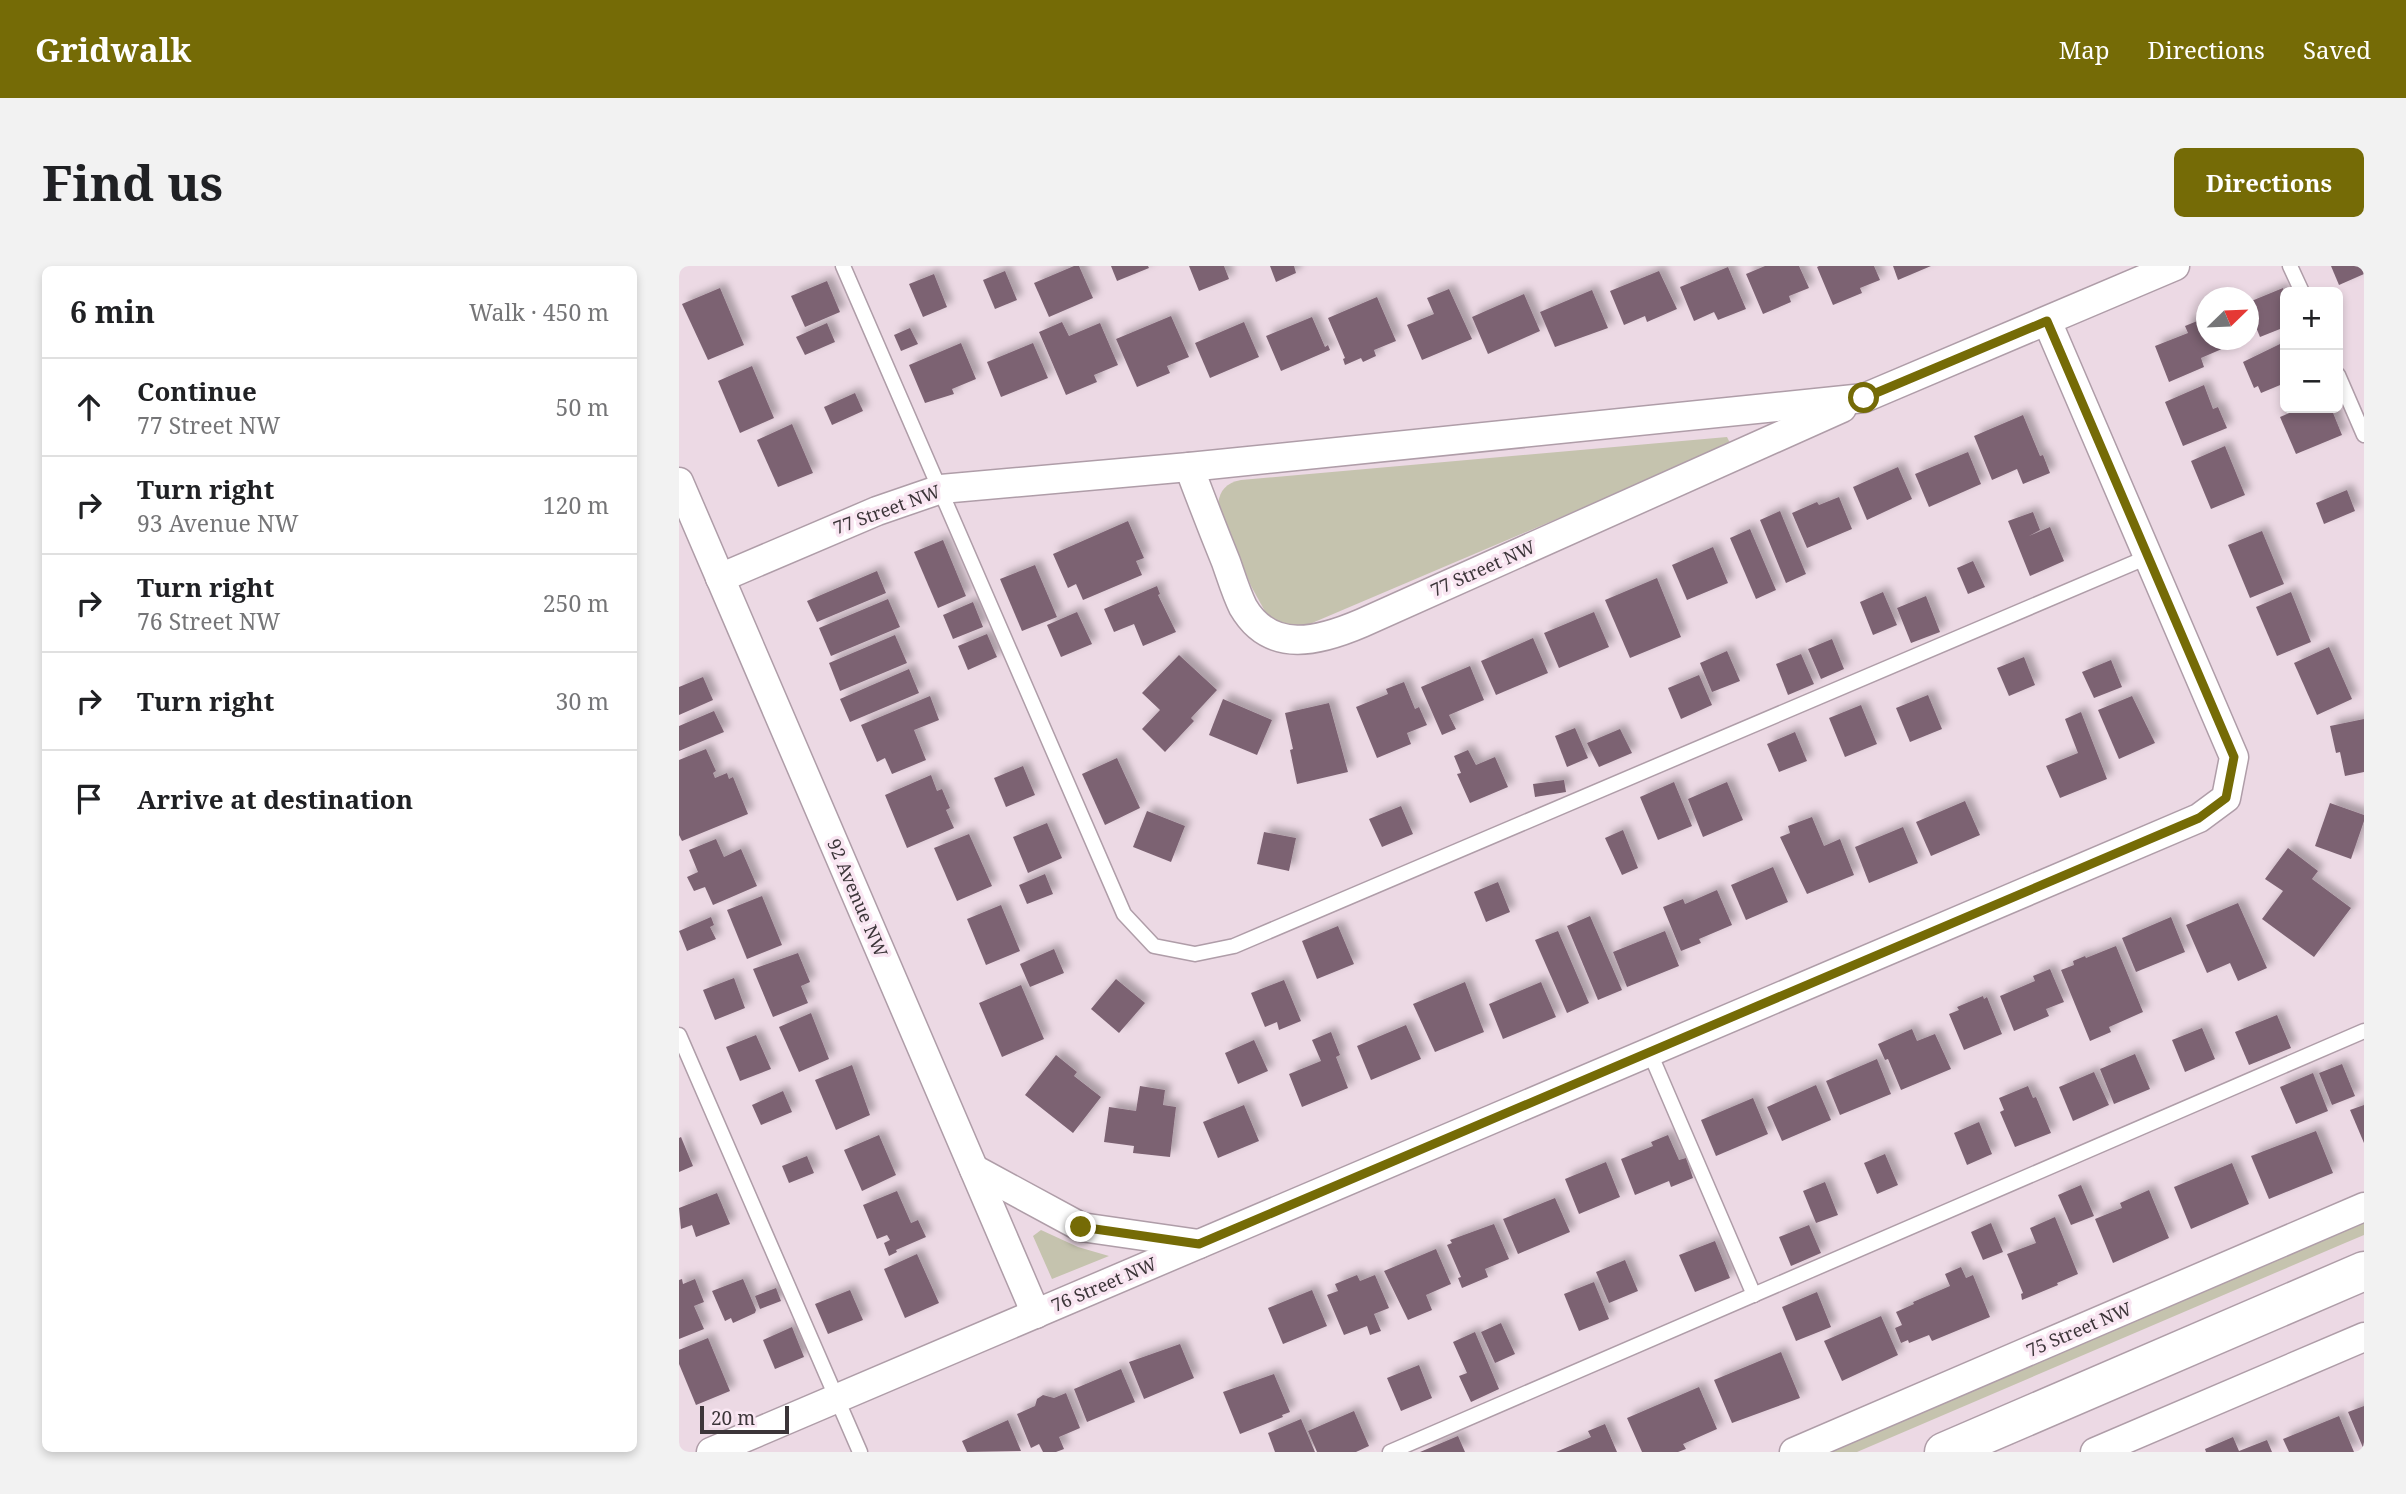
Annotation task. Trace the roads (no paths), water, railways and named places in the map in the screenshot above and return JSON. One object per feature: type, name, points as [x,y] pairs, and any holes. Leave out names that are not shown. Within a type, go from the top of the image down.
[{"type":"main road","points":[[1944,1452],[2364,1271]]},
{"type":"street","name":"77 Street NW","points":[[1189,467],[1242,605],[1262,628],[1275,636],[1304,640],[1355,626],[1864,398],[2175,266]]},
{"type":"street","points":[[2047,321],[2150,556]]},
{"type":"street","name":"77 Street NW","points":[[720,578],[877,511],[941,489],[1189,467],[1864,398]]},
{"type":"street","name":"92 Avenue NW","points":[[679,482],[1036,1314]]},
{"type":"street","name":"76 Street NW","points":[[711,1452],[2199,818],[2226,798],[2234,757],[2150,556]]},
{"type":"street","points":[[974,1169],[1081,1227],[1199,1244]]},
{"type":"street","name":"75 Street NW","points":[[1794,1452],[2364,1207]]},
{"type":"street","points":[[2095,1452],[2364,1337]]},
{"type":"lane","points":[[843,266],[1124,914],[1154,946],[1195,954],[1234,946],[2150,556]]},
{"type":"lane","points":[[2290,266],[2300,287]]},
{"type":"lane","points":[[2343,387],[2364,435]]},
{"type":"lane","points":[[1390,1452],[2364,1031]]},
{"type":"lane","points":[[679,1035],[860,1452]]},
{"type":"lane","points":[[1650,1053],[1754,1295]]}]
